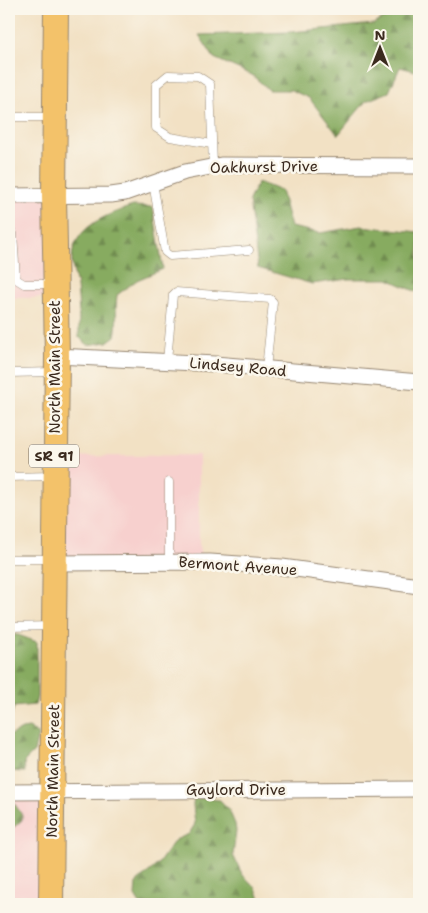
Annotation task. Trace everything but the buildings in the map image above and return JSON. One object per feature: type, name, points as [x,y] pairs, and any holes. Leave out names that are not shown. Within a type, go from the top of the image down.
[{"type":"main road","name":"North Main Street","points":[[51,904],[55,561],[56,364],[54,195],[56,9]]},
{"type":"street","name":"Oakhurst Drive","points":[[9,196],[111,195],[185,172],[213,166],[419,166]]},
{"type":"street","name":"Lindsey Road","points":[[56,364],[167,361],[419,382]]},
{"type":"street","name":"Bermont Avenue","points":[[55,561],[169,562],[282,567],[419,586]]},
{"type":"street","name":"Gaylord Drive","points":[[9,792],[53,790],[419,789]]},
{"type":"lane","points":[[212,144],[170,137],[156,128],[156,85],[168,75],[198,76],[210,84],[213,166]]},
{"type":"lane","points":[[9,156],[9,117],[56,117]]},
{"type":"lane","points":[[153,183],[165,252],[170,256],[249,250]]},
{"type":"lane","points":[[9,230],[13,233],[16,278],[24,284],[55,284]]},
{"type":"lane","points":[[167,361],[172,295],[176,292],[270,299],[273,302],[266,369]]},
{"type":"lane","points":[[9,373],[56,364]]},
{"type":"lane","points":[[9,477],[54,476]]},
{"type":"lane","points":[[169,562],[170,482]]},
{"type":"lane","points":[[9,559],[55,561]]},
{"type":"lane","points":[[9,627],[54,625]]},
{"type":"shaded area","points":[[54,195],[56,298],[9,298],[9,196]]},
{"type":"shaded area","points":[[199,455],[199,547],[203,562],[55,563],[54,457]]},
{"type":"shaded area","points":[[53,790],[51,904],[9,904],[9,792]]},
{"type":"green space","points":[[401,9],[419,9],[419,72],[400,67],[389,92],[366,101],[338,135],[309,98],[291,90],[269,90],[252,75],[214,58],[199,35],[291,32],[374,24]]},
{"type":"green space","points":[[258,182],[281,191],[291,227],[320,233],[361,226],[419,232],[419,293],[388,279],[348,279],[312,284],[258,268],[249,200]]},
{"type":"green space","points":[[133,206],[153,207],[163,269],[137,280],[117,295],[115,336],[107,342],[88,345],[79,337],[77,284],[72,264],[73,252],[83,232],[91,225],[111,214]]},
{"type":"green space","points":[[9,635],[18,635],[37,642],[37,697],[35,705],[14,707],[9,725]]},
{"type":"green space","points":[[29,728],[38,734],[34,752],[24,762],[25,772],[9,771],[9,736],[22,729]]},
{"type":"green space","points":[[194,797],[220,800],[229,810],[236,831],[233,855],[242,874],[256,888],[262,904],[140,904],[135,896],[136,883],[158,864],[175,840],[189,834],[195,824]]},
{"type":"green space","points":[[9,803],[14,803],[22,815],[22,820],[14,827],[9,827]]}]
